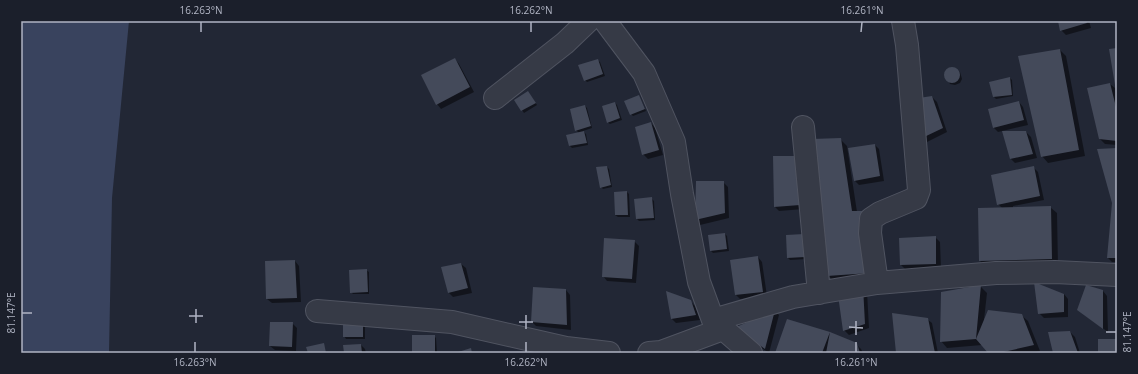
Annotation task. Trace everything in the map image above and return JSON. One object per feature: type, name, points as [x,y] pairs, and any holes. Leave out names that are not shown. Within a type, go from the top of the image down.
[{"type":"street","points":[[495,98],[565,43],[588,21]]},
{"type":"street","points":[[605,21],[644,73],[674,142],[682,194],[699,282],[718,324],[751,353]]},
{"type":"street","points":[[877,283],[870,233],[871,219],[880,213],[916,198],[918,190],[907,46],[903,21]]},
{"type":"street","points":[[803,127],[819,293]]},
{"type":"street","points":[[649,353],[661,352],[718,324],[793,297],[877,283],[996,273],[1054,272],[1117,275]]},
{"type":"street","points":[[316,311],[452,322],[566,348],[609,353]]},
{"type":"water","points":[[21,21],[129,21],[112,198],[109,353],[21,353]]},
{"type":"building","points":[[1058,21],[1086,21],[1087,23],[1060,31]]},
{"type":"building","points":[[1117,48],[1117,91],[1116,91],[1109,49]]},
{"type":"building","points":[[1060,49],[1079,150],[1041,157],[1018,56]]},
{"type":"building","points":[[455,58],[470,87],[436,105],[421,75]]},
{"type":"building","points":[[598,59],[603,74],[584,81],[578,65]]},
{"type":"building","points":[[949,67],[955,67],[960,72],[958,81],[955,83],[949,83],[944,78],[944,72]]},
{"type":"building","points":[[1010,77],[1012,95],[993,97],[989,82]]},
{"type":"building","points":[[1110,83],[1117,111],[1117,141],[1099,139],[1087,88]]},
{"type":"building","points":[[528,91],[536,103],[521,111],[514,100]]},
{"type":"building","points":[[639,95],[645,109],[630,115],[624,101]]},
{"type":"building","points":[[932,96],[943,128],[922,138],[912,99]]},
{"type":"building","points":[[1019,101],[1024,120],[993,128],[988,109]]},
{"type":"building","points":[[615,102],[620,118],[607,123],[602,106]]},
{"type":"building","points":[[585,105],[591,126],[575,131],[570,109]]},
{"type":"building","points":[[651,122],[659,150],[642,155],[635,127]]},
{"type":"building","points":[[584,131],[587,143],[569,146],[566,135]]},
{"type":"building","points":[[1002,131],[1026,131],[1033,154],[1010,159]]},
{"type":"building","points":[[841,138],[852,211],[862,211],[870,273],[827,276],[812,139]]},
{"type":"building","points":[[875,144],[880,176],[854,181],[848,148]]},
{"type":"building","points":[[1117,148],[1117,258],[1107,258],[1112,203],[1097,149]]},
{"type":"building","points":[[773,156],[800,156],[800,205],[774,207]]},
{"type":"building","points":[[607,166],[611,185],[600,188],[596,167]]},
{"type":"building","points":[[1034,166],[1040,196],[997,205],[991,175]]},
{"type":"building","points":[[696,181],[724,181],[725,213],[695,220]]},
{"type":"building","points":[[627,191],[628,215],[615,215],[614,192]]},
{"type":"building","points":[[652,197],[654,218],[636,219],[634,199]]},
{"type":"building","points":[[1051,206],[1052,259],[979,261],[978,208]]},
{"type":"building","points":[[725,233],[727,249],[710,251],[708,235]]},
{"type":"building","points":[[804,234],[805,257],[787,258],[786,235]]},
{"type":"building","points":[[936,236],[936,264],[900,265],[899,238]]},
{"type":"building","points":[[604,238],[635,240],[632,279],[602,277]]},
{"type":"building","points":[[758,256],[763,292],[735,295],[730,260]]},
{"type":"building","points":[[295,260],[297,298],[266,299],[265,261]]},
{"type":"building","points":[[461,263],[468,288],[448,293],[441,267]]},
{"type":"building","points":[[367,269],[368,292],[350,293],[349,270]]},
{"type":"building","points":[[1034,282],[1064,294],[1064,312],[1038,314]]},
{"type":"building","points":[[981,285],[976,339],[940,342],[941,292]]},
{"type":"building","points":[[1086,285],[1103,290],[1103,329],[1077,310]]},
{"type":"building","points":[[863,286],[865,324],[843,331],[838,295]]},
{"type":"building","points":[[533,287],[566,289],[567,325],[531,322]]},
{"type":"building","points":[[666,291],[691,300],[696,315],[671,319]]},
{"type":"building","points":[[775,310],[765,349],[734,328]]},
{"type":"building","points":[[988,310],[1022,314],[1034,345],[999,353],[988,353],[976,339]]},
{"type":"building","points":[[892,313],[928,318],[935,353],[896,353]]},
{"type":"building","points":[[787,319],[830,332],[822,353],[775,353]]},
{"type":"building","points":[[343,320],[363,320],[363,337],[343,337]]},
{"type":"building","points":[[270,322],[293,322],[292,347],[269,346]]},
{"type":"building","points":[[1070,331],[1078,353],[1053,353],[1048,332]]},
{"type":"building","points":[[830,332],[857,343],[860,353],[826,353]]},
{"type":"building","points":[[412,335],[435,335],[435,352],[412,352]]},
{"type":"building","points":[[1098,339],[1117,339],[1117,353],[1098,353]]},
{"type":"building","points":[[324,343],[326,353],[308,353],[306,347]]},
{"type":"building","points":[[361,344],[362,353],[344,353],[343,345]]},
{"type":"building","points":[[471,348],[472,353],[455,353]]}]
